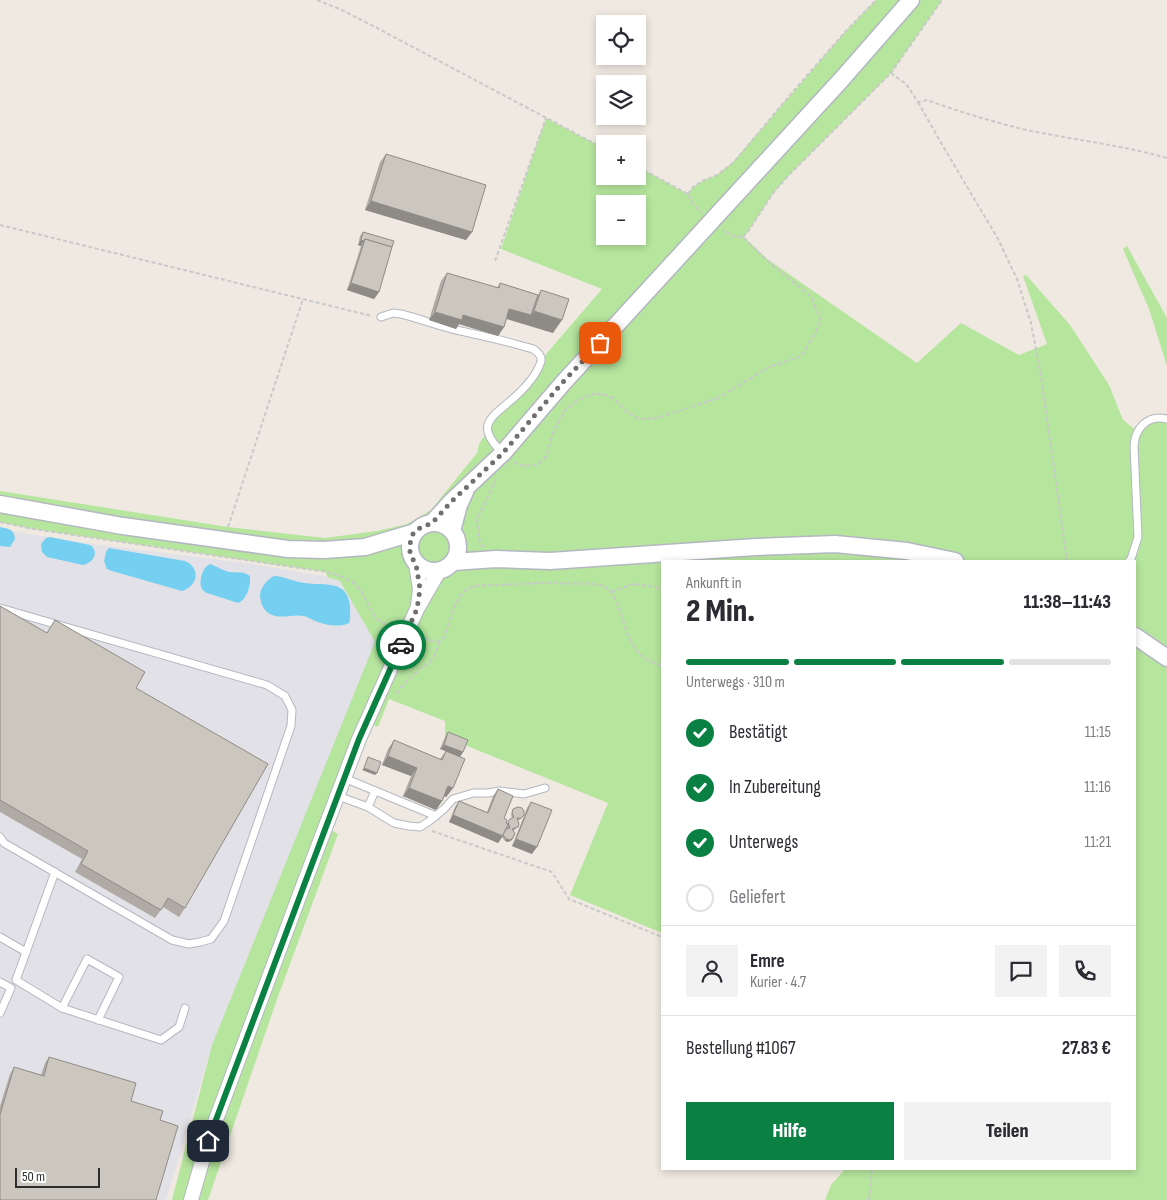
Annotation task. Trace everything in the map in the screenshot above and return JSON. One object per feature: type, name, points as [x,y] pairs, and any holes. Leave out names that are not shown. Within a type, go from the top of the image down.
[{"type":"street","points":[[365,547],[414,532],[432,523],[452,501],[503,453],[562,383],[852,68],[911,0]]},
{"type":"street","points":[[0,504],[123,526],[297,550],[365,547],[399,552],[413,558],[422,568],[439,572],[449,567],[458,552],[455,538],[459,506],[467,488]]},
{"type":"street","points":[[432,523],[443,525],[455,538],[496,559]]},
{"type":"street","points":[[414,532],[410,545],[420,589],[417,609]]},
{"type":"street","points":[[453,562],[496,559],[550,561],[756,547],[835,544],[907,551],[950,560]]},
{"type":"street","points":[[191,1200],[208,1141],[359,739],[417,609],[439,572]]},
{"type":"street","points":[[1136,637],[1167,658]]},
{"type":"lane","points":[[381,318],[393,313],[401,314],[533,349],[538,353],[541,360],[530,382],[492,416],[488,423],[490,439],[503,453]]},
{"type":"lane","points":[[1130,560],[1138,537],[1134,439],[1137,432],[1148,421],[1154,418],[1167,419]]},
{"type":"lane","points":[[0,608],[267,685],[285,696],[292,710],[291,726],[224,921],[211,939],[189,944],[172,940],[4,843],[0,837]]},
{"type":"lane","points":[[344,778],[436,816]]},
{"type":"lane","points":[[338,796],[368,807],[394,823],[420,827],[436,816],[453,799],[473,793],[500,791],[524,794],[545,788]]},
{"type":"lane","points":[[368,807],[375,791]]},
{"type":"lane","points":[[0,1013],[16,980],[55,872]]},
{"type":"lane","points":[[0,937],[26,952]]},
{"type":"lane","points":[[62,1008],[87,959],[119,977],[98,1020]]},
{"type":"lane","points":[[16,980],[62,1008],[161,1040],[179,1027],[185,1008]]},
{"type":"lane","points":[[0,982],[11,988]]},
{"type":"path","points":[[317,0],[342,10],[596,144]]},
{"type":"path","points":[[688,194],[692,188],[717,175],[734,162],[845,32],[876,0]]},
{"type":"path","points":[[744,237],[774,192],[891,73],[942,0]]},
{"type":"path","points":[[891,73],[906,84],[918,102],[998,239],[1017,279],[1031,323],[1041,376],[1067,560]]},
{"type":"path","points":[[918,102],[927,100],[984,120],[1167,158]]},
{"type":"path","points":[[495,261],[546,118]]},
{"type":"path","points":[[503,453],[512,461],[527,466],[541,462],[546,456],[554,430],[565,410],[578,400],[592,394],[603,394],[613,398],[627,412],[639,419],[657,418],[718,398],[770,367],[799,357],[819,326],[820,318],[809,295],[770,263],[744,237],[732,236],[698,211],[688,194],[646,171]]},
{"type":"path","points":[[0,226],[381,318]]},
{"type":"path","points":[[224,541],[303,299]]},
{"type":"path","points":[[496,559],[480,544],[477,520],[499,473]]},
{"type":"path","points":[[0,522],[33,529],[327,572],[356,584],[380,622],[434,641],[440,641]]},
{"type":"path","points":[[396,693],[412,676],[432,660],[440,641],[444,637],[456,603],[462,594],[475,586],[540,583],[595,584],[604,586],[611,592],[617,602],[628,636],[637,651],[645,659],[661,666]]},
{"type":"path","points":[[611,592],[634,584],[661,589]]},
{"type":"path","points":[[420,827],[552,872],[568,899],[661,937]]},
{"type":"path","points":[[869,1200],[872,1170]]},
{"type":"shaded area","points":[[0,528],[101,545],[253,564],[340,580],[375,642],[294,847],[212,1045],[166,1200],[0,1200]]},
{"type":"green space","points":[[876,0],[942,0],[891,73],[789,175],[774,192],[744,237],[767,259],[917,363],[961,323],[1019,355],[1047,344],[1023,276],[1026,275],[1070,325],[1109,385],[1123,420],[1137,431],[1142,425],[1167,419],[1167,1200],[825,1200],[831,1185],[844,1170],[1136,1170],[1136,560],[661,560],[661,933],[570,895],[608,803],[445,737],[445,721],[389,699],[378,727],[373,725],[331,830],[338,834],[276,1002],[208,1200],[172,1200],[212,1045],[375,642],[340,581],[327,577],[326,572],[33,529],[0,522],[0,491],[228,527],[325,538],[377,531],[407,524],[431,510],[477,453],[479,444],[488,431],[488,423],[517,395],[541,360],[602,289],[501,249],[546,118],[596,144],[596,185],[646,185],[646,171],[688,194],[692,188],[702,181],[717,175],[733,162],[845,32]]},
{"type":"green space","points":[[1127,246],[1167,318],[1167,366],[1149,309],[1123,249]]},
{"type":"water","points":[[0,527],[14,533],[15,539],[10,547],[0,546]]},
{"type":"water","points":[[50,537],[90,545],[95,551],[94,557],[90,562],[83,565],[47,557],[42,552],[41,544],[46,538]]},
{"type":"water","points":[[109,548],[185,561],[194,568],[196,577],[187,589],[182,591],[112,571],[107,569],[104,561]]},
{"type":"water","points":[[210,564],[227,571],[248,574],[250,576],[248,592],[244,599],[238,603],[203,590],[201,587],[201,577],[205,568]]},
{"type":"water","points":[[274,576],[340,588],[348,598],[350,607],[349,623],[332,625],[299,615],[276,616],[270,614],[262,605],[260,594],[265,583]]},
{"type":"building","points":[[386,154],[486,185],[472,232],[371,201]]},
{"type":"building","points":[[363,232],[394,241],[392,247],[365,239],[364,241],[361,240]]},
{"type":"building","points":[[365,239],[392,247],[379,292],[351,283]]},
{"type":"building","points":[[447,273],[499,288],[500,283],[538,295],[531,315],[509,309],[504,327],[463,315],[462,320],[435,312]]},
{"type":"building","points":[[541,290],[569,299],[562,320],[534,311]]},
{"type":"building","points":[[0,606],[47,633],[55,620],[145,672],[136,688],[268,764],[185,908],[168,898],[161,910],[81,864],[88,851],[0,800]]},
{"type":"building","points":[[448,732],[468,740],[463,752],[444,745]]},
{"type":"building","points":[[394,740],[442,760],[446,751],[465,759],[453,788],[448,786],[442,801],[409,788],[417,768],[388,756]]},
{"type":"building","points":[[368,757],[381,762],[377,773],[364,768]]},
{"type":"building","points":[[498,789],[513,796],[504,818],[508,824],[503,836],[453,815],[459,801],[488,813]]},
{"type":"building","points":[[531,802],[552,810],[537,847],[516,839]]},
{"type":"building","points":[[522,808],[524,815],[521,818],[517,818],[519,824],[518,827],[512,829],[515,833],[513,838],[510,840],[506,839],[503,835],[506,829],[510,828],[508,822],[514,817],[513,809]]},
{"type":"building","points":[[49,1057],[136,1083],[131,1101],[163,1111],[160,1120],[178,1126],[156,1200],[0,1200],[0,1115],[14,1067],[44,1076]]},
{"type":"way so far","points":[[401,645],[417,609],[420,589],[416,564],[410,552],[411,538],[414,532],[425,524],[432,523],[452,501],[503,453],[562,383],[600,343]]},
{"type":"route","points":[[208,1141],[359,739],[401,645]]}]
